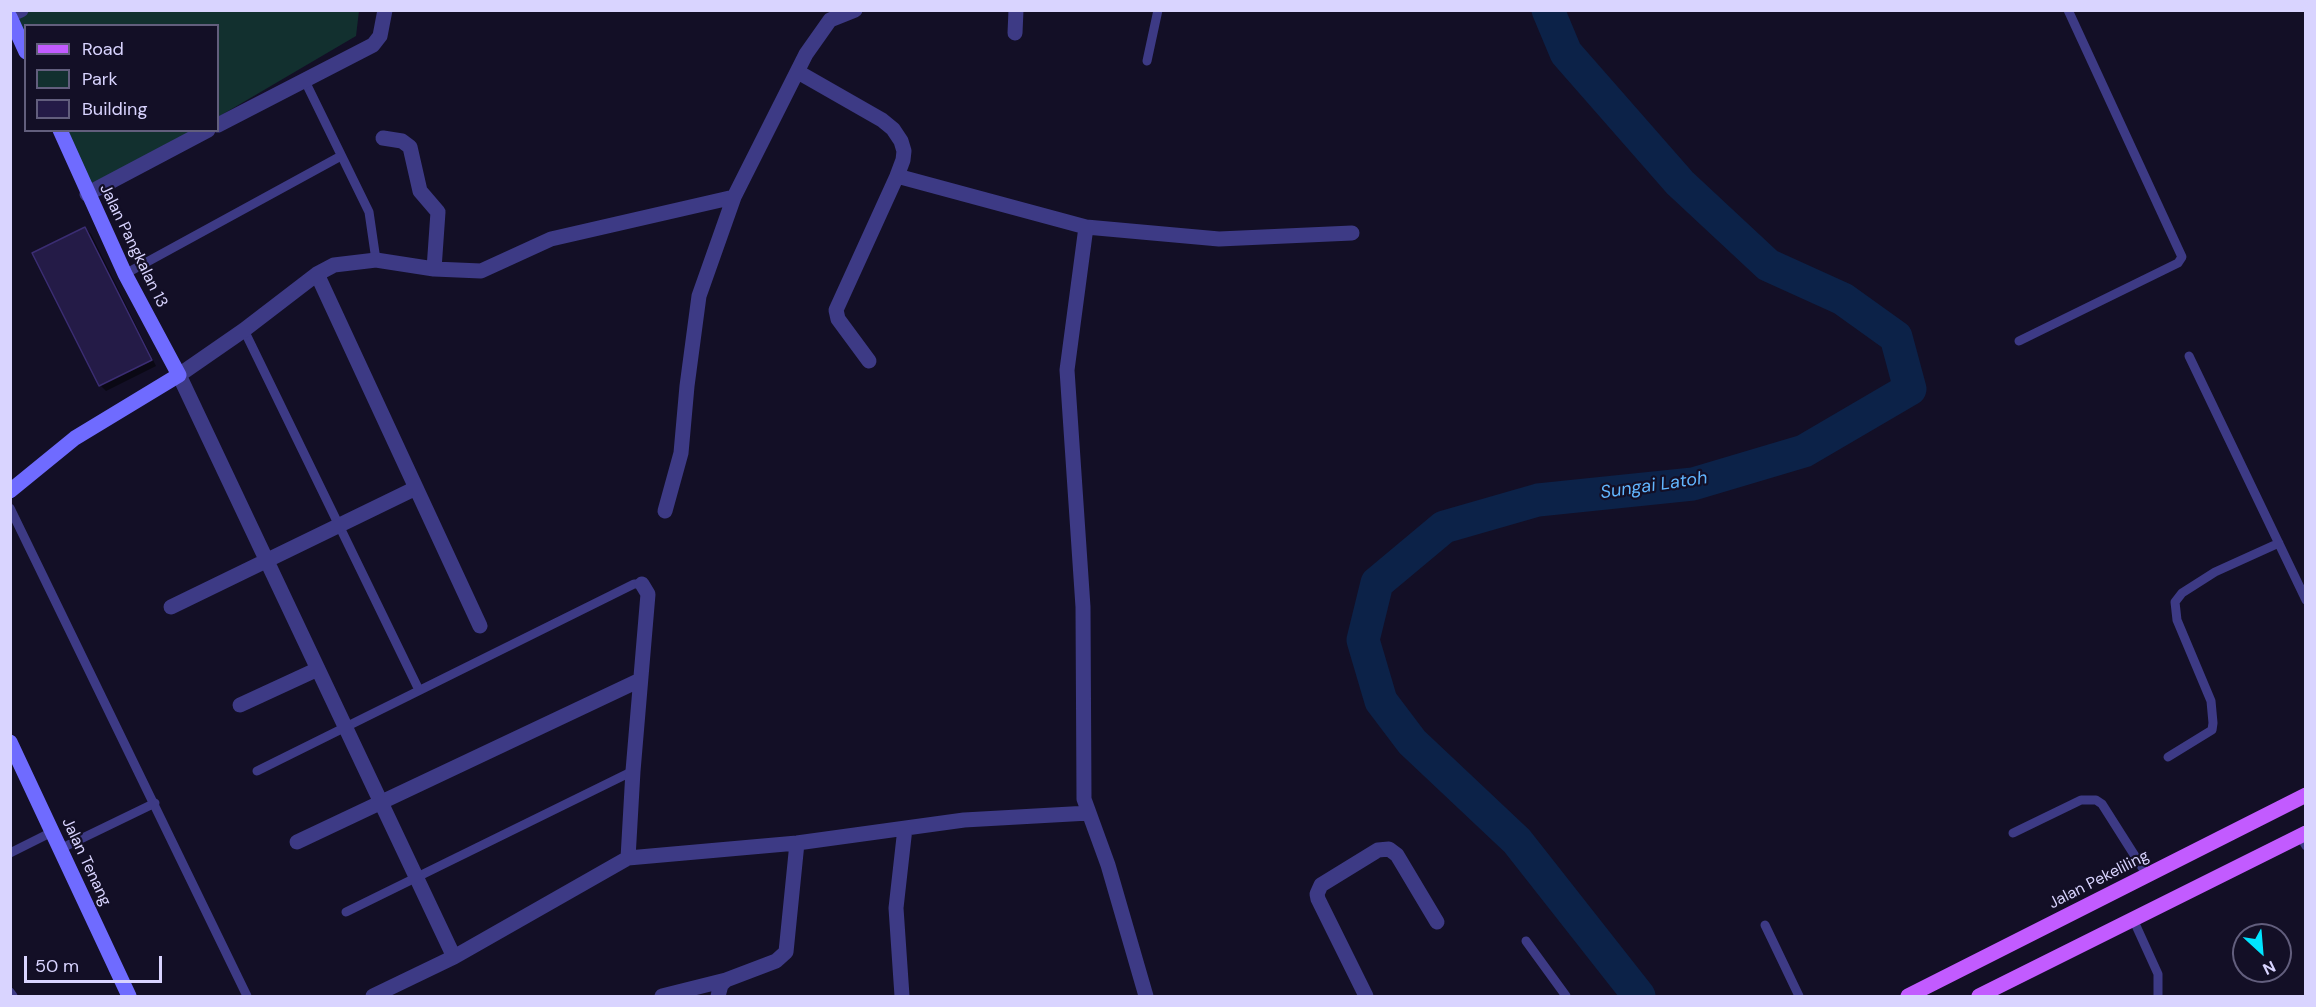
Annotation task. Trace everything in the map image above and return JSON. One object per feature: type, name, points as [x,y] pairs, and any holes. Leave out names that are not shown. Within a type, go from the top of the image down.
[{"type":"main road","name":"Jalan Pekeliling","points":[[1908,996],[2306,795]]},
{"type":"main road","points":[[1979,996],[2133,919],[2304,838]]},
{"type":"street","points":[[21,10],[10,16],[24,48]]},
{"type":"street","points":[[219,124],[376,43],[380,36],[385,10]]},
{"type":"street","points":[[665,511],[681,453],[699,296],[734,197],[825,15],[855,10]]},
{"type":"street","points":[[1015,33],[1016,10]]},
{"type":"street","points":[[798,72],[882,120],[893,129],[904,151],[897,176],[836,310],[838,320],[869,361]]},
{"type":"street","name":"Jalan Pangkalan 13","points":[[61,132],[124,274],[179,375]]},
{"type":"street","points":[[87,194],[204,132]]},
{"type":"street","points":[[383,138],[402,141],[410,147],[420,191],[438,212],[434,269]]},
{"type":"street","points":[[897,176],[1086,227],[1219,239],[1352,233]]},
{"type":"street","points":[[10,491],[75,438],[179,375],[244,330],[317,274],[334,265],[376,260],[434,269],[481,271],[551,239],[734,197]]},
{"type":"street","points":[[1086,227],[1067,378],[1083,607],[1084,799],[1108,865],[1146,996]]},
{"type":"street","points":[[317,274],[480,626]]},
{"type":"street","points":[[179,375],[454,957]]},
{"type":"street","points":[[171,607],[416,488]]},
{"type":"street","points":[[628,858],[648,594],[642,584]]},
{"type":"street","points":[[240,705],[318,669]]},
{"type":"street","points":[[297,842],[640,680]]},
{"type":"street","name":"Jalan Tenang","points":[[10,742],[129,996]]},
{"type":"street","points":[[373,996],[454,957],[628,858],[797,843],[964,820],[1089,813]]},
{"type":"street","points":[[902,996],[896,908],[904,828]]},
{"type":"street","points":[[662,996],[726,980],[776,960],[786,952],[797,843]]},
{"type":"street","points":[[1366,996],[1318,899],[1317,894],[1321,885],[1378,850],[1389,849],[1397,855],[1437,922]]},
{"type":"street","points":[[718,996],[721,985],[726,980]]},
{"type":"lane","points":[[1147,60],[1158,10]]},
{"type":"lane","points":[[2019,341],[2178,263],[2182,256],[2068,10]]},
{"type":"lane","points":[[304,79],[369,212],[376,260]]},
{"type":"lane","points":[[124,274],[341,156]]},
{"type":"lane","points":[[244,330],[419,690]]},
{"type":"lane","points":[[2189,356],[2306,600]]},
{"type":"lane","points":[[10,508],[247,996]]},
{"type":"lane","points":[[2168,757],[2212,730],[2213,723],[2211,701],[2176,620],[2175,602],[2182,592],[2215,572],[2279,543]]},
{"type":"lane","points":[[257,771],[634,584],[642,584]]},
{"type":"lane","points":[[346,912],[633,771]]},
{"type":"lane","points":[[2013,833],[2081,800],[2096,800],[2102,804],[2147,875]]},
{"type":"lane","points":[[60,849],[155,803]]},
{"type":"lane","points":[[10,853],[52,832]]},
{"type":"lane","points":[[2133,919],[2158,974],[2158,996]]},
{"type":"lane","points":[[1765,925],[1799,996]]},
{"type":"lane","points":[[1526,941],[1566,996]]},
{"type":"lane","points":[[10,992],[13,996]]},
{"type":"green space","points":[[21,10],[359,11],[356,36],[219,116],[219,24],[24,24],[24,50],[11,17]]},
{"type":"green space","points":[[60,132],[193,132],[87,194]]},
{"type":"building","points":[[85,227],[152,360],[99,386],[32,253]]},
{"type":"waterway","name":"Sungai Latoh","points":[[1548,10],[1566,53],[1680,183],[1768,265],[1843,299],[1896,337],[1910,389],[1804,451],[1693,484],[1538,500],[1444,527],[1377,583],[1363,640],[1381,701],[1412,742],[1517,841],[1639,996]]}]
